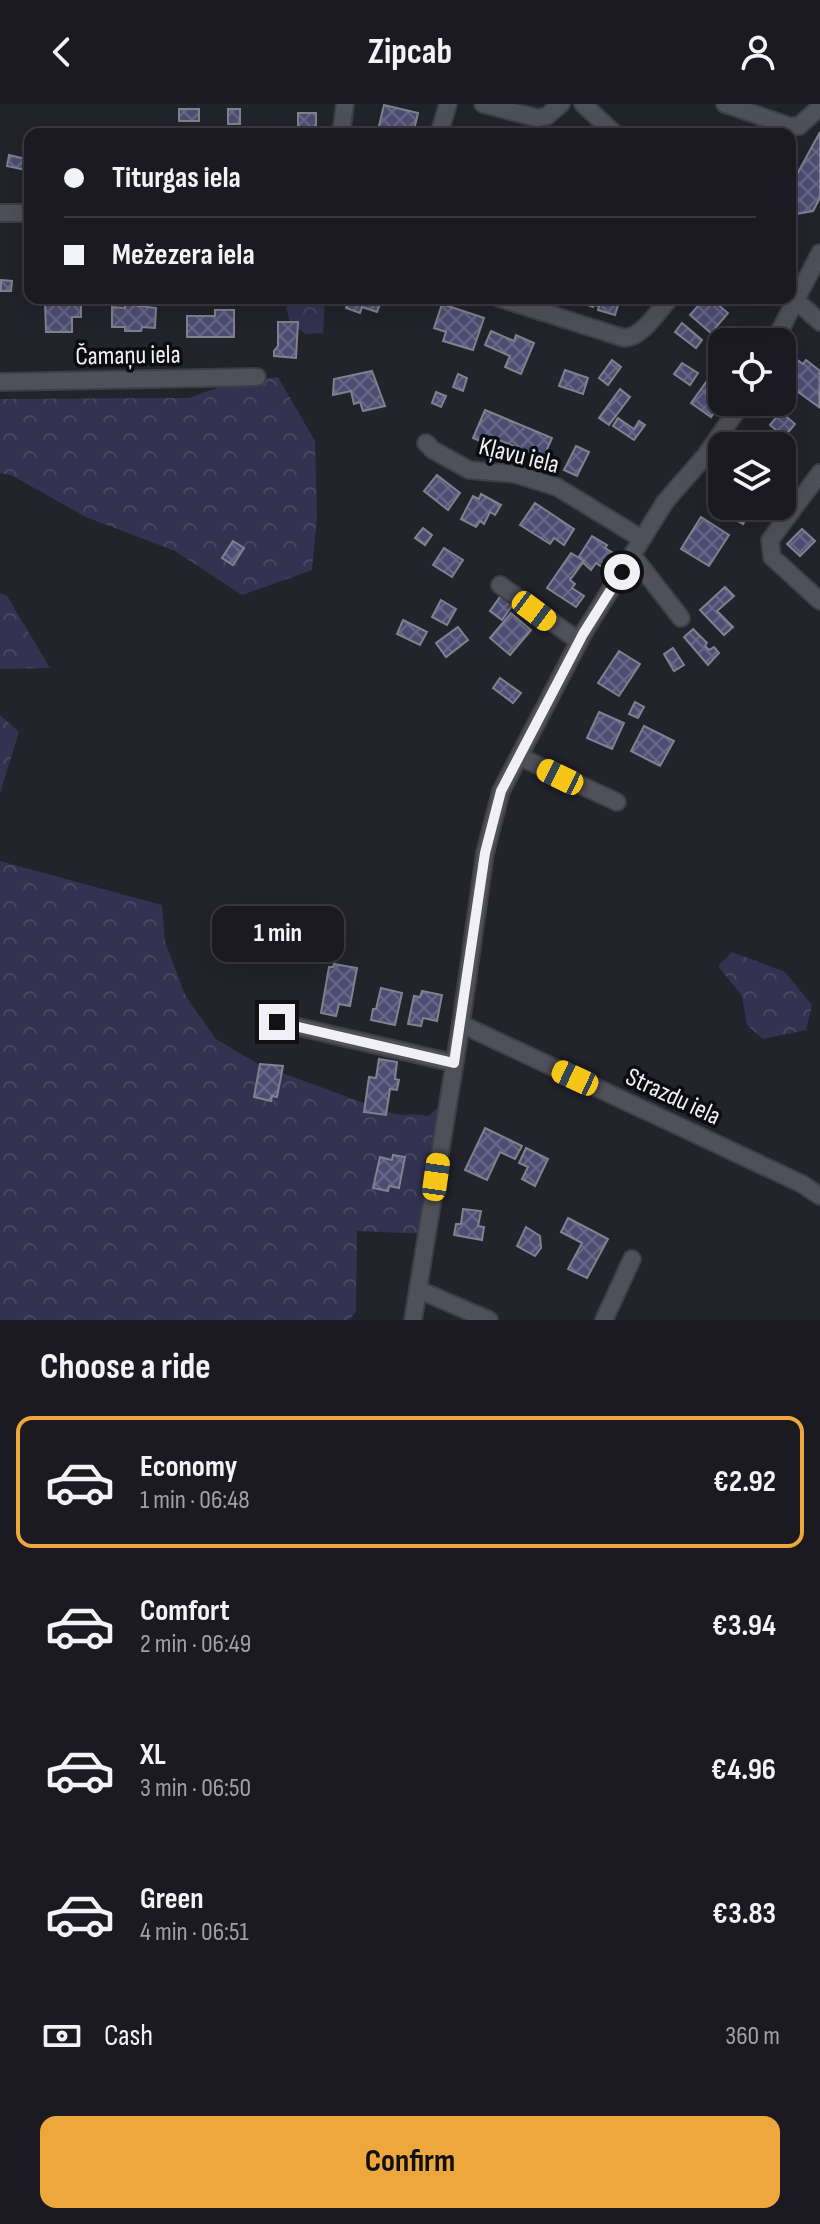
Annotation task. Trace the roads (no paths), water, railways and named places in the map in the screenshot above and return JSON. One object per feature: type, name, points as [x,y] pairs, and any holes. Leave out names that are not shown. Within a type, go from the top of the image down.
[{"type":"street","points":[[342,128],[345,104]]},
{"type":"street","points":[[441,128],[448,104]]},
{"type":"street","points":[[483,104],[535,126],[561,104]]},
{"type":"street","points":[[725,104],[789,126],[799,126],[820,107]]},
{"type":"street","points":[[588,105],[609,128]]},
{"type":"street","points":[[0,213],[24,213]]},
{"type":"street","points":[[796,292],[820,253]]},
{"type":"street","points":[[796,300],[820,322]]},
{"type":"street","points":[[518,304],[624,338],[632,338],[665,304]]},
{"type":"street","points":[[780,328],[790,304]]},
{"type":"street","name":"Čamaņu iela","points":[[0,382],[257,377]]},
{"type":"street","points":[[413,1320],[485,853],[501,791],[579,641],[632,555],[665,502],[705,456],[733,416]]},
{"type":"street","name":"Kļavu iela","points":[[426,443],[469,470],[515,474],[557,487],[642,539]]},
{"type":"street","points":[[820,473],[770,540],[772,557],[820,601]]},
{"type":"street","points":[[632,555],[681,618]]},
{"type":"street","points":[[500,585],[579,641]]},
{"type":"street","points":[[520,757],[617,802]]},
{"type":"street","points":[[277,1022],[454,1063]]},
{"type":"street","name":"Strazdu iela","points":[[461,1024],[802,1184],[820,1196]]},
{"type":"street","points":[[604,1320],[632,1259]]},
{"type":"street","points":[[419,1290],[489,1320]]}]
